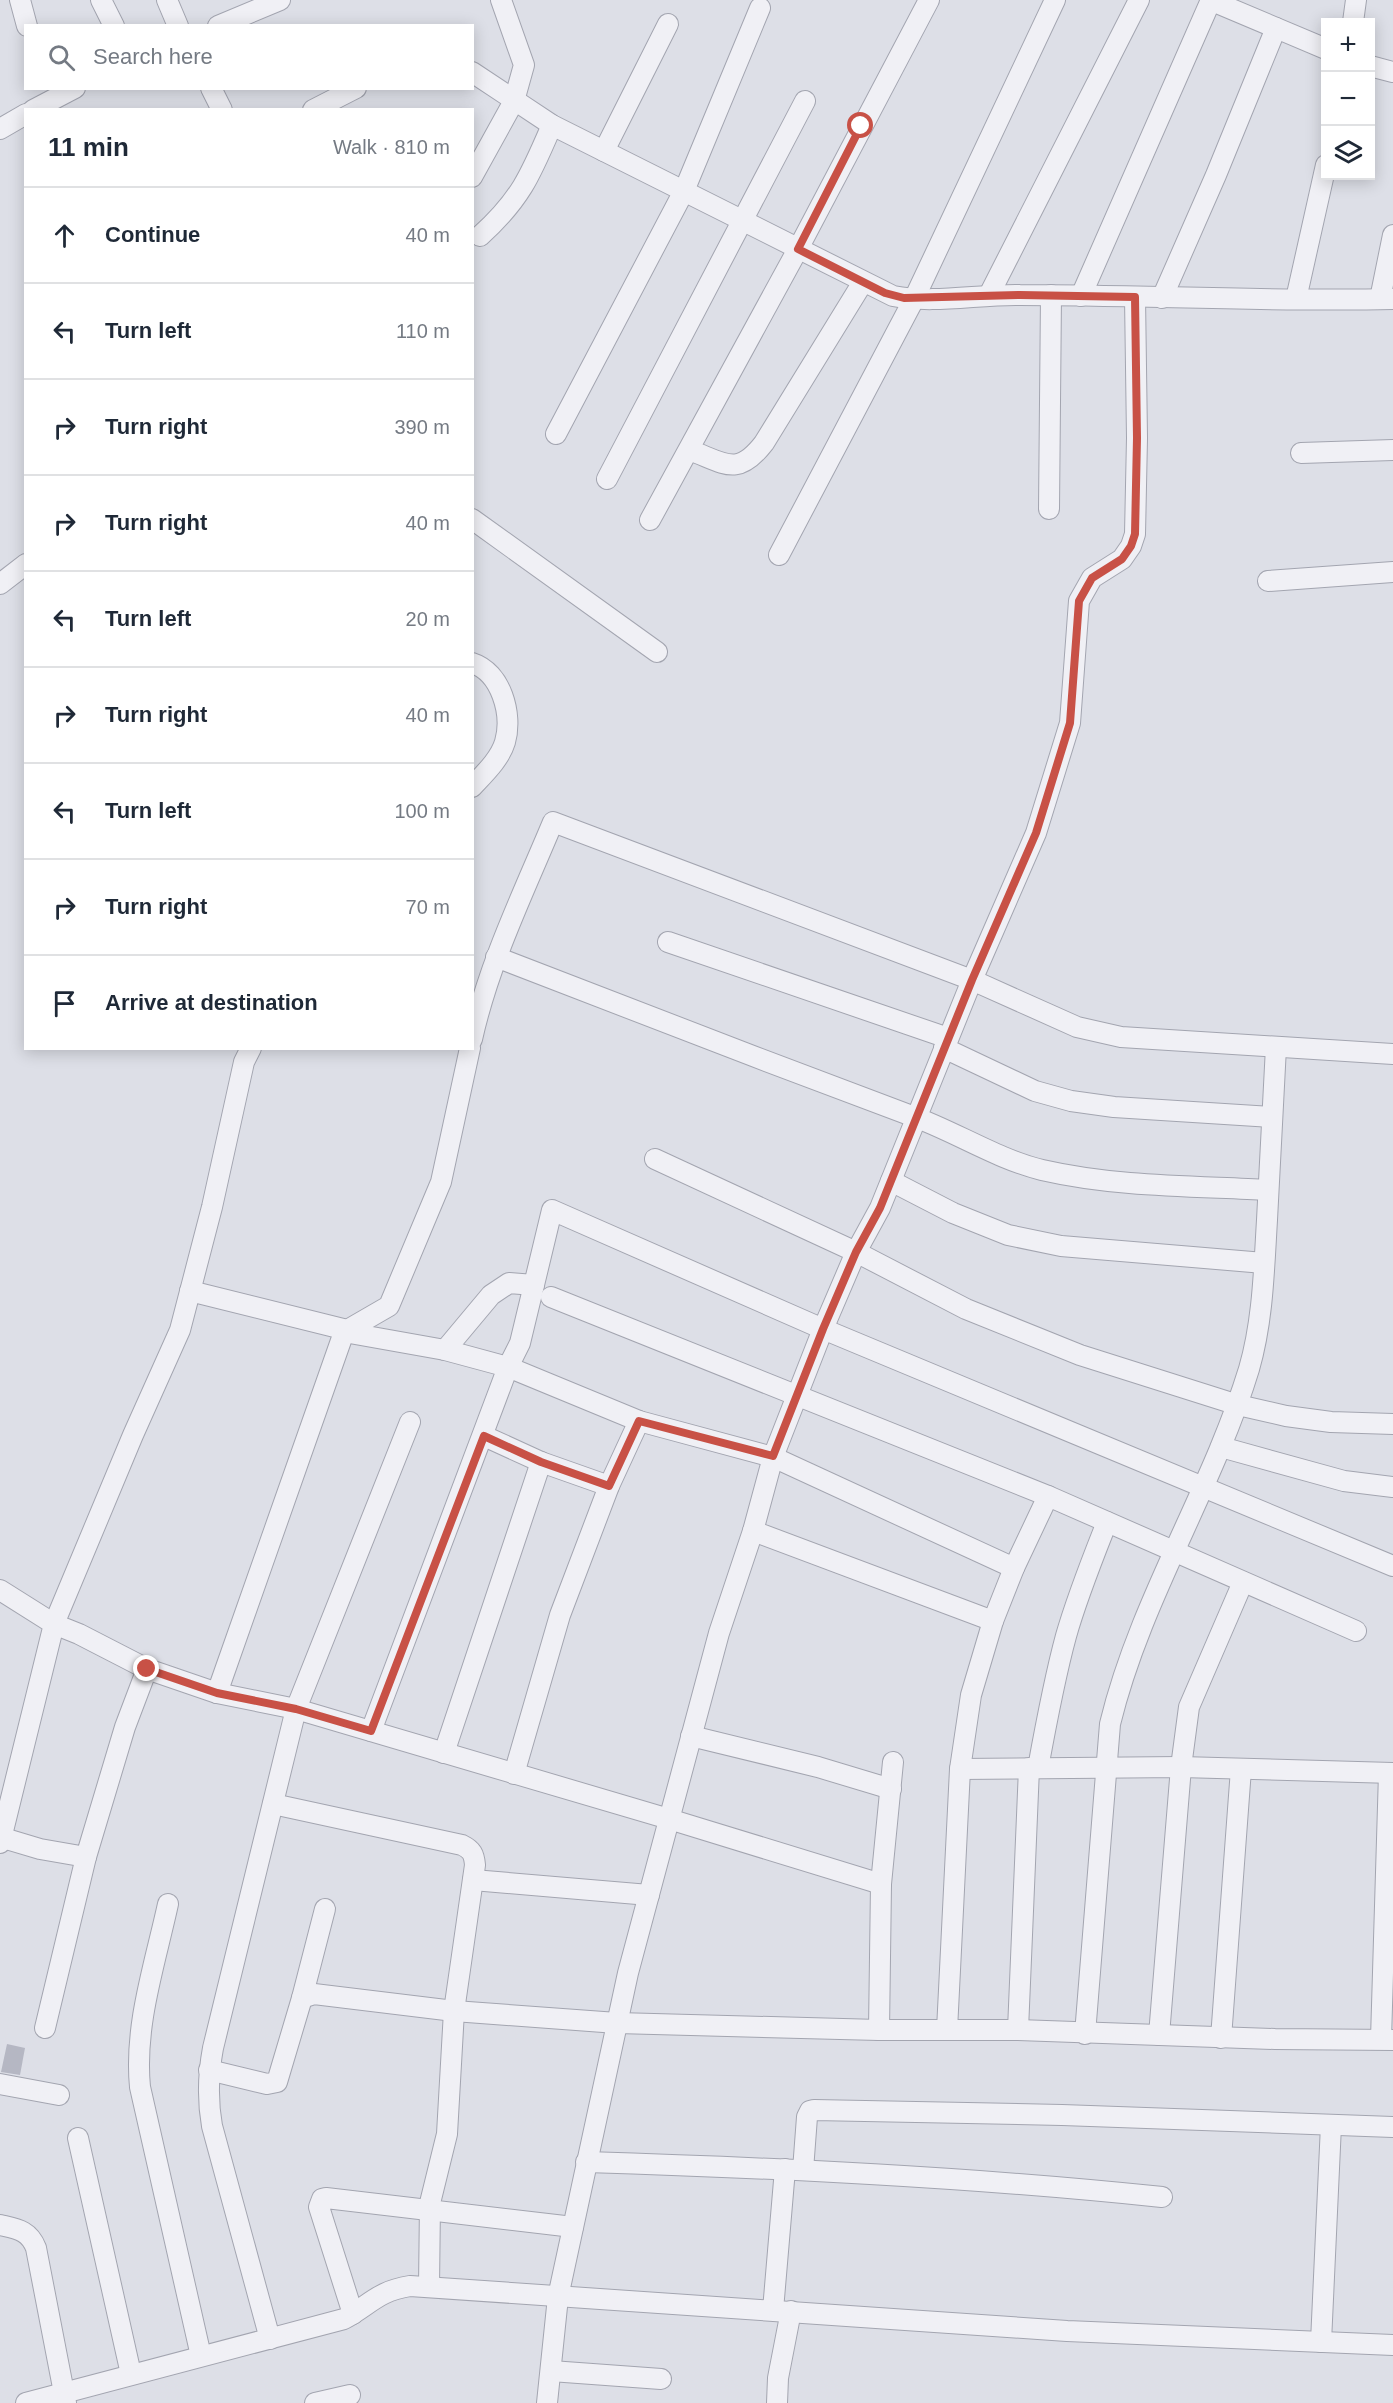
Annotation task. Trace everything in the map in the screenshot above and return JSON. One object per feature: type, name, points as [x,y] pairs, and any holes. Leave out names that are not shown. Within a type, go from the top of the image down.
[{"type":"street","points":[[20,0],[26,24]]},
{"type":"street","points":[[101,0],[113,24]]},
{"type":"street","points":[[167,0],[177,24]]},
{"type":"street","points":[[223,24],[280,0]]},
{"type":"street","points":[[474,173],[514,101],[524,64],[501,0]]},
{"type":"street","points":[[650,520],[798,249],[929,0]]},
{"type":"street","points":[[779,555],[914,299],[1055,0]]},
{"type":"street","points":[[989,295],[1139,0]]},
{"type":"street","points":[[1081,296],[1210,0],[1321,47]]},
{"type":"street","points":[[1354,18],[1356,0]]},
{"type":"street","points":[[556,434],[684,191],[760,9]]},
{"type":"street","points":[[604,151],[668,24]]},
{"type":"street","points":[[1162,298],[1216,175],[1276,28]]},
{"type":"street","points":[[1375,67],[1393,72]]},
{"type":"street","points":[[474,73],[552,125],[893,296],[914,299],[989,295],[1257,300],[1386,299],[1393,235]]},
{"type":"street","points":[[46,102],[71,90]]},
{"type":"street","points":[[212,90],[221,108]]},
{"type":"street","points":[[317,108],[352,90]]},
{"type":"street","points":[[607,479],[805,101]]},
{"type":"street","points":[[0,129],[24,115]]},
{"type":"street","points":[[480,236],[515,201],[531,174],[552,125]]},
{"type":"street","points":[[1296,299],[1323,180]]},
{"type":"street","points":[[689,450],[730,465],[741,465],[752,459],[863,282]]},
{"type":"street","points":[[1050,509],[1051,296]]},
{"type":"street","points":[[547,2403],[558,2297],[617,2023],[719,1633],[753,1531],[773,1456],[823,1329],[856,1252],[880,1208],[972,980],[1036,833],[1070,723],[1079,601],[1092,578],[1122,559],[1131,546],[1135,534],[1137,438],[1135,297]]},
{"type":"street","points":[[1301,453],[1393,450]]},
{"type":"street","points":[[474,520],[657,652]]},
{"type":"street","points":[[0,584],[24,566]]},
{"type":"street","points":[[1268,581],[1393,572]]},
{"type":"street","points":[[474,664],[484,666],[492,675],[506,704],[507,724],[505,742],[494,762],[474,785]]},
{"type":"street","points":[[474,1031],[496,957],[553,822],[972,980],[1077,1027],[1121,1037],[1393,1054]]},
{"type":"street","points":[[668,942],[946,1043],[1035,1091],[1071,1101],[1113,1107],[1272,1118]]},
{"type":"street","points":[[496,957],[699,1037],[917,1118],[1038,1169],[1082,1178],[1268,1190]]},
{"type":"street","points":[[1085,2034],[1110,1724],[1119,1688],[1138,1638],[1238,1405],[1254,1345],[1261,1304],[1276,1047]]},
{"type":"street","points":[[86,1857],[0,1839],[54,1624],[133,1435],[180,1330],[242,1072],[249,1050]]},
{"type":"street","points":[[217,1693],[344,1332],[389,1306],[441,1182],[471,1050]]},
{"type":"street","points":[[655,1159],[856,1252],[966,1309],[1069,1351],[1238,1405],[1286,1416],[1331,1422],[1393,1424]]},
{"type":"street","points":[[891,1181],[953,1213],[1008,1235],[1061,1246],[1264,1263]]},
{"type":"street","points":[[371,1731],[484,1436],[508,1367],[520,1343],[552,1210],[823,1329],[1393,1566]]},
{"type":"street","points":[[446,1350],[491,1295],[509,1283],[534,1285]]},
{"type":"street","points":[[190,1291],[343,1329],[344,1332],[446,1350],[508,1367],[639,1421],[773,1456],[1014,1568]]},
{"type":"street","points":[[551,1298],[1048,1496],[1356,1631]]},
{"type":"street","points":[[514,1774],[560,1615],[609,1486],[639,1421]]},
{"type":"street","points":[[270,2339],[212,2126],[208,2101],[209,2070],[296,1709],[410,1422]]},
{"type":"street","points":[[484,1436],[541,1462],[609,1486]]},
{"type":"street","points":[[1221,1447],[1344,1480],[1393,1487]]},
{"type":"street","points":[[444,1753],[541,1462]]},
{"type":"street","points":[[947,2030],[960,1769],[971,1695],[993,1621],[1014,1568],[1048,1496]]},
{"type":"street","points":[[1018,2030],[1034,1768],[1066,1635],[1085,1576],[1107,1522]]},
{"type":"street","points":[[753,1531],[993,1621]]},
{"type":"street","points":[[1159,2035],[1181,1767],[1189,1707],[1243,1582]]},
{"type":"street","points":[[0,1590],[54,1624],[79,1634],[147,1669],[217,1693],[296,1709],[881,1884]]},
{"type":"street","points":[[45,2028],[86,1857],[125,1727],[147,1669]]},
{"type":"street","points":[[691,1736],[818,1767],[891,1789]]},
{"type":"street","points":[[879,2030],[881,1884],[893,1762]]},
{"type":"street","points":[[302,1998],[314,1994],[454,2011],[617,2023],[879,2030],[1018,2030],[1221,2038],[1387,2040],[1391,1773],[1181,1767],[960,1769]]},
{"type":"street","points":[[1221,2038],[1241,1769]]},
{"type":"street","points":[[273,1804],[462,1845],[470,1849],[474,1856],[473,1880],[454,2011],[447,2134],[430,2210],[429,2288]]},
{"type":"street","points":[[473,1880],[649,1895]]},
{"type":"street","points":[[168,1904],[141,2024],[137,2057],[140,2087],[201,2356]]},
{"type":"street","points":[[209,2070],[267,2084],[277,2082],[325,1909]]},
{"type":"street","points":[[0,2084],[59,2095]]},
{"type":"street","points":[[777,2403],[794,2169],[810,2111],[1393,2127]]},
{"type":"street","points":[[1321,2342],[1330,2125]]},
{"type":"street","points":[[78,2138],[131,2374]]},
{"type":"street","points":[[586,2162],[794,2169],[1086,2189],[1162,2197]]},
{"type":"street","points":[[353,2314],[319,2202],[326,2198],[573,2227]]},
{"type":"street","points":[[0,2225],[25,2232],[32,2238],[65,2397]]},
{"type":"street","points":[[26,2403],[65,2397],[131,2374],[344,2319],[363,2309],[378,2295],[410,2286],[1067,2331],[1393,2345]]},
{"type":"street","points":[[551,2371],[661,2379]]},
{"type":"street","points":[[315,2403],[350,2395]]},
{"type":"building","points":[[7,2044],[25,2048],[20,2075],[1,2072]]},
{"type":"route","points":[[147,1669],[217,1693],[296,1709],[371,1731],[484,1436],[541,1462],[609,1486],[639,1421],[773,1456],[823,1329],[856,1252],[880,1208],[972,980],[1036,833],[1070,723],[1079,601],[1092,578],[1122,559],[1131,546],[1135,534],[1137,438],[1135,297],[1020,295],[904,298],[885,293],[798,249],[861,126]]}]
